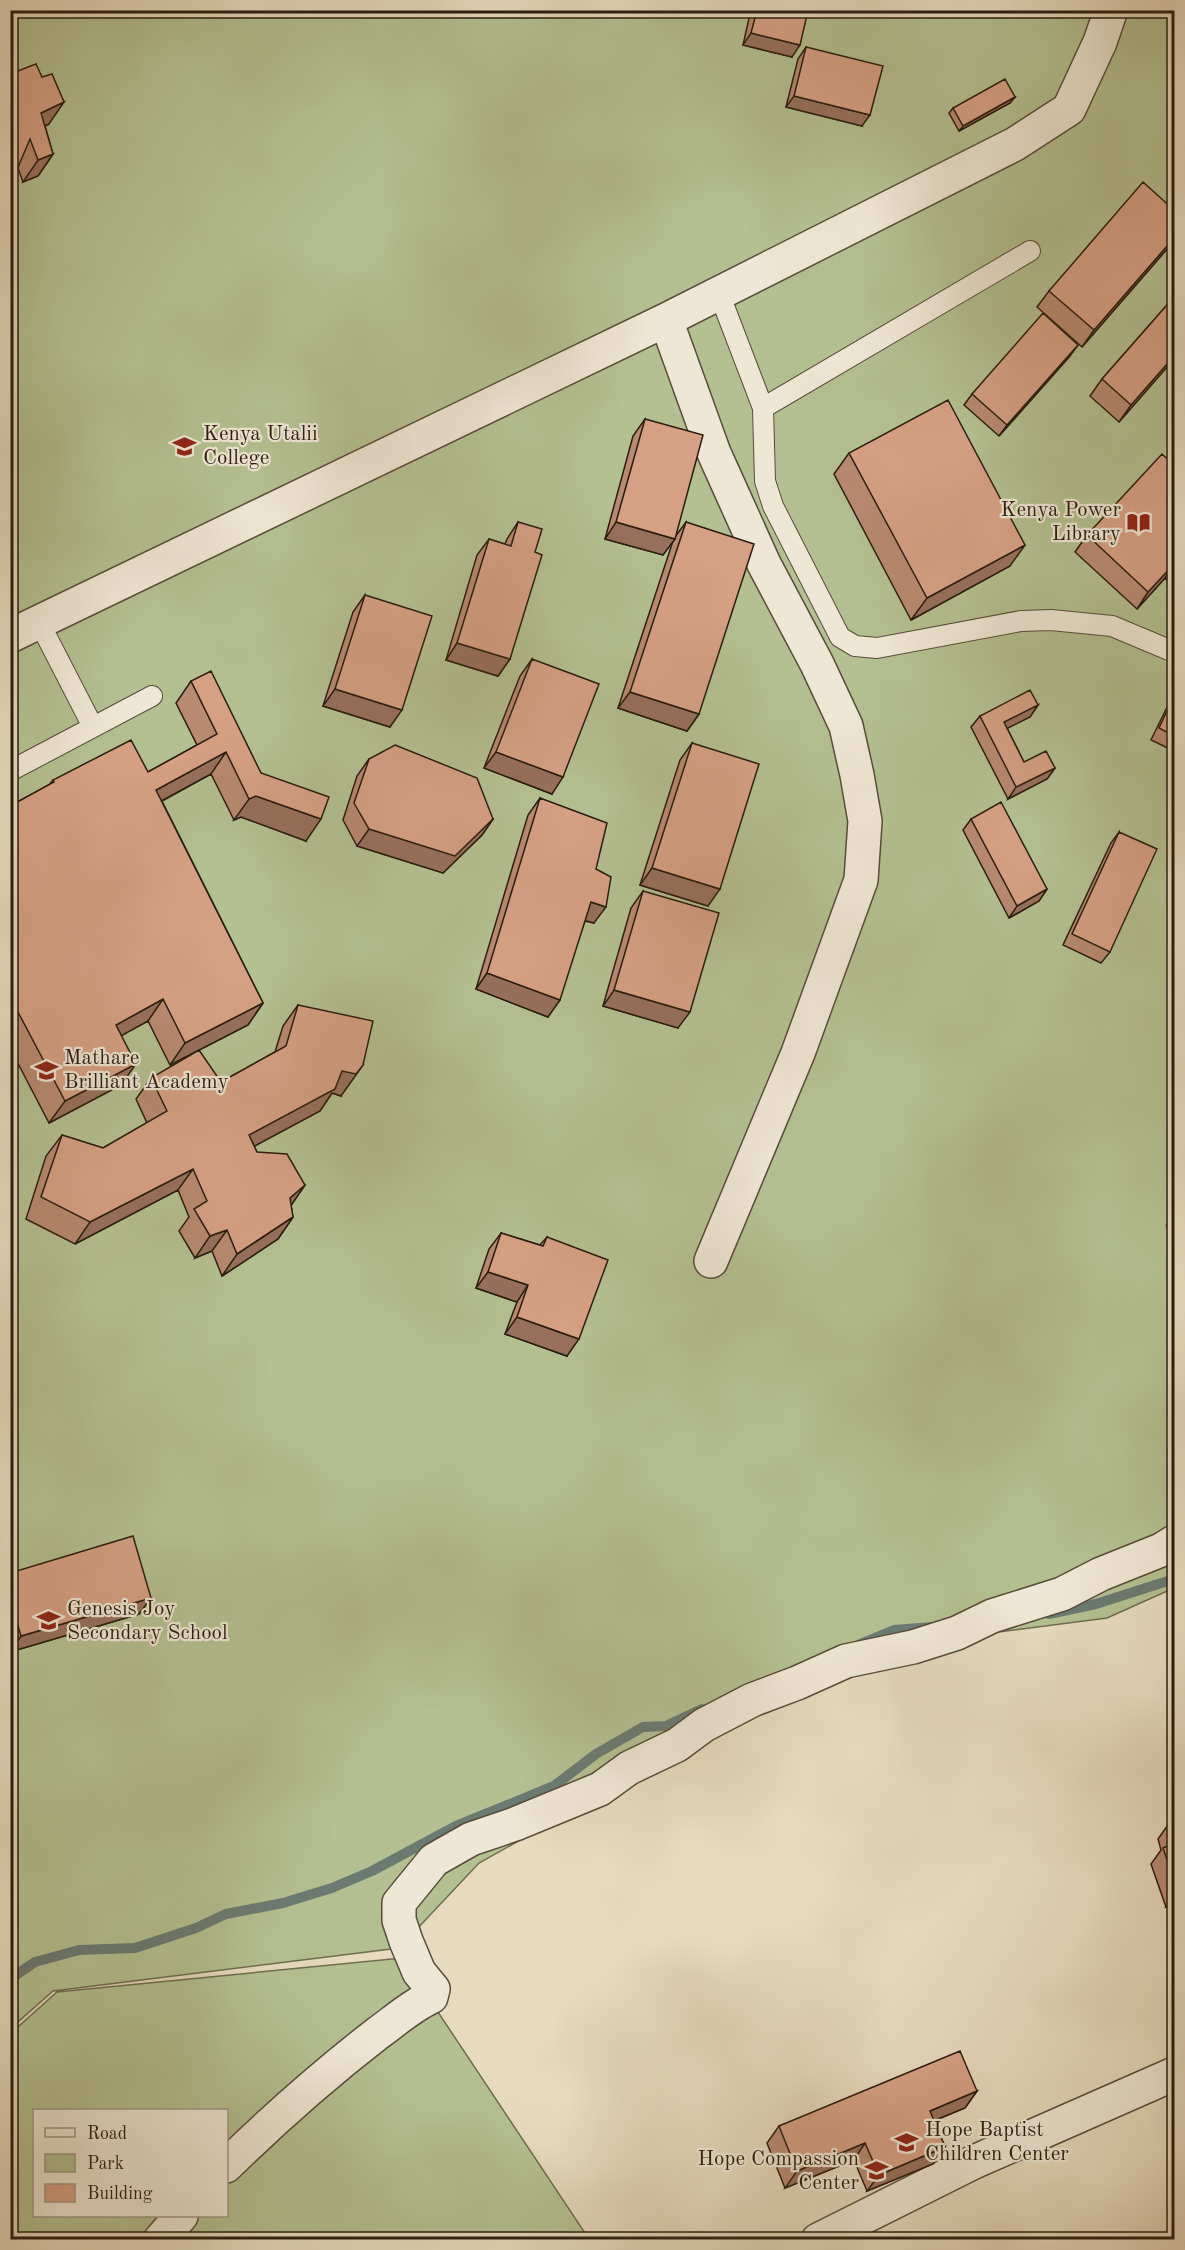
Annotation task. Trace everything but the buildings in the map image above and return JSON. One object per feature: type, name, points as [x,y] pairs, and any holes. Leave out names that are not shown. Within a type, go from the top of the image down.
[{"type":"street","points":[[25,629],[666,320],[1015,144],[1069,109],[1101,42],[1111,10]]},
{"type":"street","points":[[666,320],[719,463],[764,564],[818,664],[846,726],[864,821],[861,880],[798,1053],[711,1261]]},
{"type":"street","points":[[228,2164],[360,2047],[419,2002],[431,1997],[432,1989],[419,1972],[406,1941],[399,1920],[399,1903],[434,1860],[471,1839],[600,1789],[629,1768],[677,1745],[704,1725],[752,1700],[846,1661],[913,1647],[957,1633],[992,1616],[1062,1594],[1174,1542]]},
{"type":"street","points":[[818,2240],[974,2162],[1174,2074]]},
{"type":"street","points":[[160,2240],[180,2217]]},
{"type":"lane","points":[[763,408],[1030,251]]},
{"type":"lane","points":[[718,293],[763,408],[765,481],[773,506],[840,637],[855,646],[877,648],[1021,621],[1051,620],[1112,626],[1174,652]]},
{"type":"lane","points":[[25,629],[93,727]]},
{"type":"lane","points":[[10,771],[152,696]]},
{"type":"green space","points":[[11,11],[1174,11],[1174,1220],[1166,1225],[1174,1246],[1174,1588],[1107,1618],[897,1645],[788,1691],[479,1863],[399,1948],[53,1991],[11,2028]]},
{"type":"green space","points":[[402,1958],[589,2239],[11,2239],[10,2034],[57,1992]]},
{"type":"waterway","points":[[1049,1614],[1096,1604],[1174,1579]]},
{"type":"waterway","points":[[860,1644],[894,1630],[932,1627]]},
{"type":"waterway","points":[[10,1979],[35,1962],[79,1950],[135,1948],[196,1928],[226,1914],[283,1903],[332,1888],[372,1871],[456,1826],[554,1786],[596,1754],[643,1727],[666,1726],[702,1709]]},
{"type":"place","name":"Kenya Utalii College","points":[[185,446]]},
{"type":"place","name":"Kenya Power Library","points":[[1139,522]]},
{"type":"place","name":"Mathare Brilliant Academy","points":[[46,1070]]},
{"type":"place","name":"Genesis Joy Secondary School","points":[[49,1621]]},
{"type":"place","name":"Hope Baptist Children Center","points":[[907,2142]]},
{"type":"place","name":"Hope Compassion Center","points":[[877,2171]]}]
